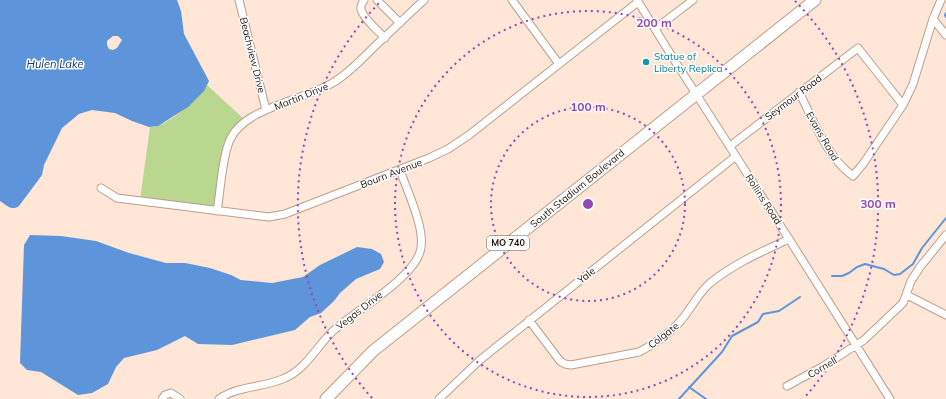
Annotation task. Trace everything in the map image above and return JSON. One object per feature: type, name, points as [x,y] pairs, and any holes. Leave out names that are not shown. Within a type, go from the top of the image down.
[{"type":"main road","name":"South Stadium Boulevard","points":[[326,399],[372,352],[815,0]]},
{"type":"street","name":"Beachview Drive","points":[[239,0],[266,110]]},
{"type":"street","points":[[364,0],[361,6],[363,15],[385,38]]},
{"type":"street","points":[[377,0],[400,23]]},
{"type":"street","name":"Martin Drive","points":[[218,211],[225,154],[229,141],[236,130],[246,120],[258,113],[321,89],[336,81],[359,62],[424,0]]},
{"type":"street","points":[[512,0],[559,64]]},
{"type":"street","points":[[655,29],[693,0]]},
{"type":"street","points":[[903,105],[913,84],[940,0]]},
{"type":"street","name":"Bourn Avenue","points":[[101,188],[117,198],[269,218],[285,214],[400,170],[448,149],[469,135],[638,1]]},
{"type":"street","name":"Rollins Road","points":[[638,1],[890,399]]},
{"type":"street","points":[[933,19],[946,35]]},
{"type":"street","name":"Seymour Road","points":[[730,146],[858,48],[903,105]]},
{"type":"street","name":"Evans Road","points":[[799,92],[819,132],[844,170],[853,176],[864,164],[903,105]]},
{"type":"street","name":"Yale","points":[[439,399],[480,360],[736,156]]},
{"type":"street","name":"Vegas Drive","points":[[219,399],[236,390],[286,378],[299,368],[332,331],[404,276],[414,265],[420,252],[422,237],[400,170]]},
{"type":"street","name":"Cornell","points":[[787,386],[856,346],[903,303],[911,281],[946,235]]},
{"type":"street","name":"Colgate","points":[[529,320],[560,361],[565,364],[593,361],[639,352],[647,348],[676,326],[686,315],[699,294],[726,271],[789,239]]},
{"type":"street","points":[[907,295],[946,315]]},
{"type":"street","points":[[162,399],[165,395],[171,393],[180,399]]},
{"type":"green space","points":[[207,85],[245,120],[229,141],[217,211],[140,200],[150,127],[164,123],[181,112],[190,105]]},
{"type":"water","name":"Hulen Lake","points":[[0,0],[177,0],[181,11],[184,34],[209,81],[204,91],[188,107],[158,126],[149,127],[115,113],[92,110],[79,114],[62,128],[44,165],[42,175],[19,206],[12,208],[0,201]],"holes":[[[113,36],[118,36],[122,40],[117,48],[113,50],[109,49],[107,41]]]},
{"type":"water","points":[[30,235],[61,236],[96,241],[129,253],[166,263],[185,263],[210,268],[241,280],[272,283],[303,277],[320,265],[357,247],[372,249],[381,254],[384,262],[380,269],[356,279],[321,313],[310,317],[295,330],[232,345],[198,344],[185,336],[157,350],[124,358],[116,367],[108,384],[92,393],[78,395],[41,372],[27,370],[20,363],[24,245]]},
{"type":"waterway","points":[[946,13],[946,17]]},
{"type":"waterway","points":[[832,276],[842,276],[865,264],[884,269],[894,275],[900,274],[913,264],[922,248],[946,218]]},
{"type":"waterway","points":[[679,399],[722,352],[732,336],[758,322],[763,314],[779,311],[800,297]]},
{"type":"waterway","points":[[689,387],[706,399]]},
{"type":"place","name":"Statue of Liberty Replica","points":[[646,62]]}]
